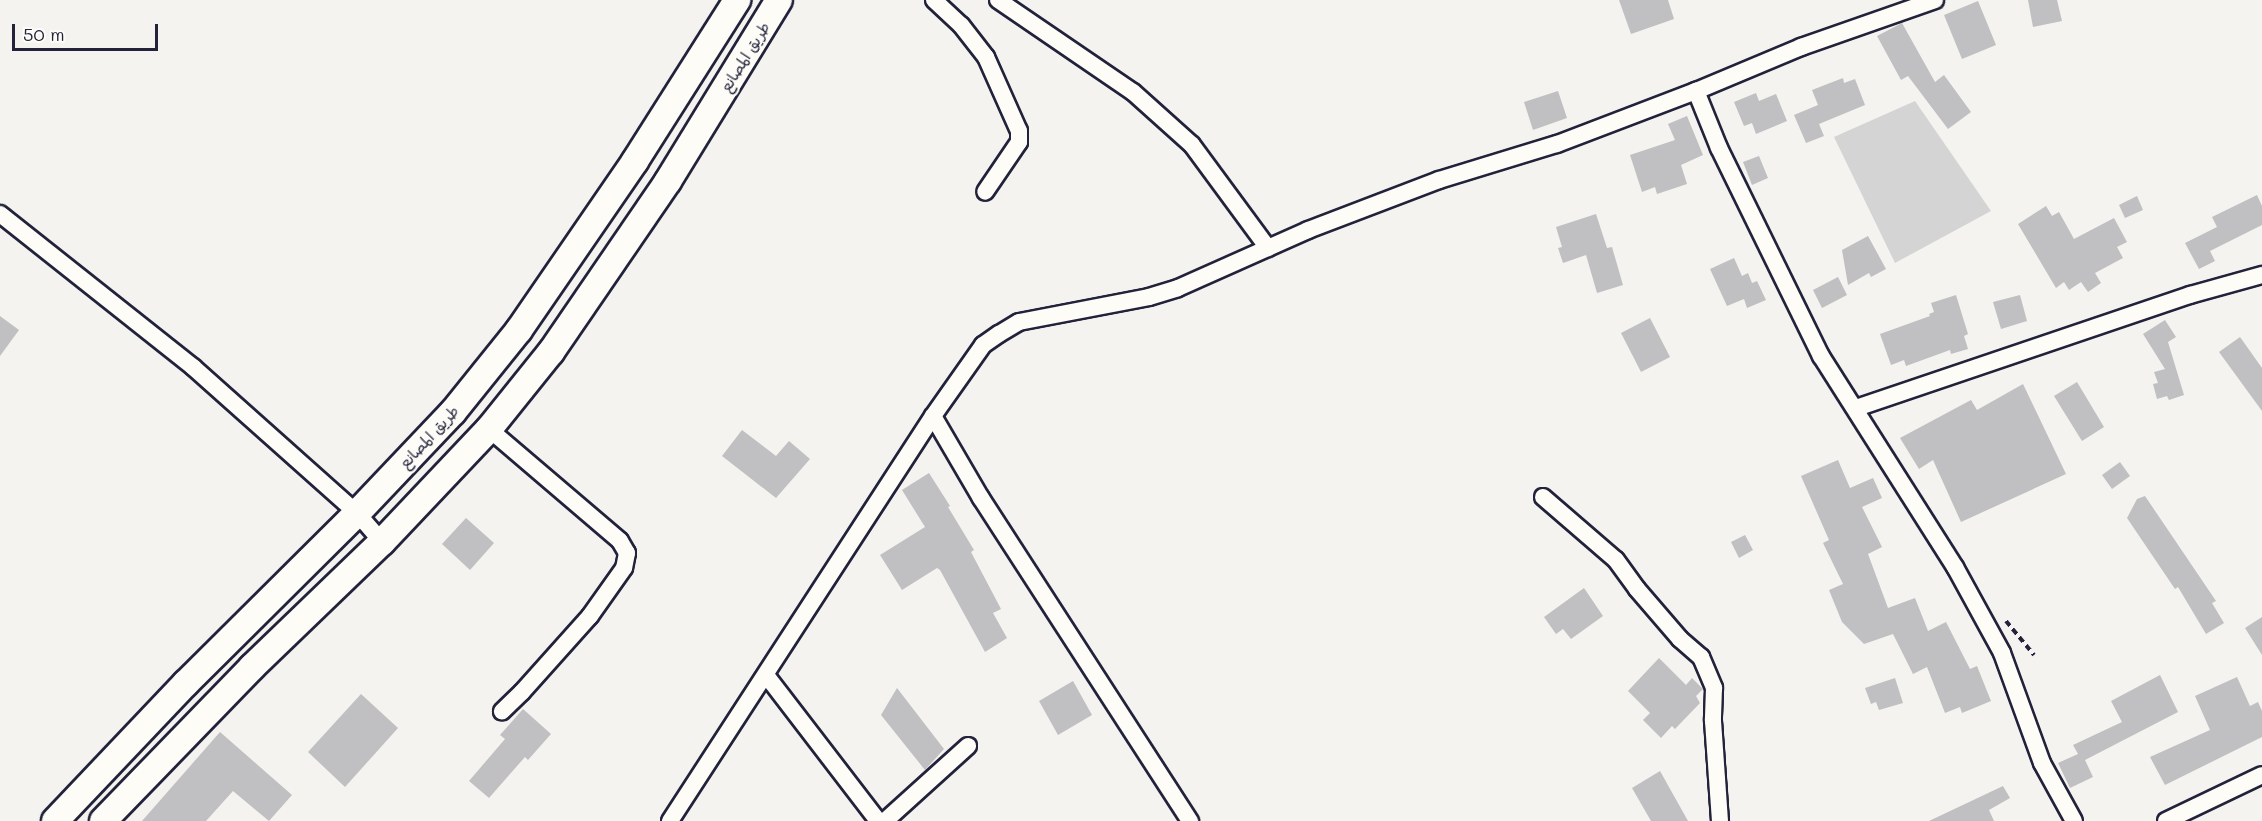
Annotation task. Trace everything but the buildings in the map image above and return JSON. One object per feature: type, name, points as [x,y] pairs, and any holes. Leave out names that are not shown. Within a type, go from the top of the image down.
[{"type":"main road","name":"طريق المصانع","points":[[55,821],[186,683],[357,513],[453,412],[519,330],[635,160],[738,0]]},
{"type":"main road","name":"طريق المصانع","points":[[103,821],[252,666],[382,542],[489,429],[551,352],[668,181],[779,0]]},
{"type":"street","points":[[934,0],[961,25],[986,57],[1019,131],[1019,142],[985,192]]},
{"type":"street","points":[[998,0],[1133,92],[1192,146],[1268,248]]},
{"type":"street","points":[[670,821],[933,416],[983,345],[1019,322],[1149,297],[1197,280],[1268,248],[1438,180],[1557,144],[1696,91],[1801,47],[1935,0]]},
{"type":"street","points":[[1696,91],[1719,148],[1821,356],[1955,567],[2002,653],[2042,763],[2074,821]]},
{"type":"street","points":[[0,214],[193,368],[357,513],[382,542]]},
{"type":"street","points":[[1856,408],[2190,295],[2262,275]]},
{"type":"street","points":[[933,416],[981,498],[1190,821]]},
{"type":"street","points":[[489,429],[620,540],[627,553],[624,568],[590,616],[502,711]]},
{"type":"street","points":[[1543,497],[1616,560],[1636,589],[1680,639],[1701,657],[1714,688],[1713,721],[1720,821]]},
{"type":"street","points":[[766,675],[878,821]]},
{"type":"street","points":[[885,821],[968,746]]},
{"type":"street","points":[[2166,821],[2262,775]]},
{"type":"shaded area","points":[[1915,101],[1991,211],[1895,263],[1834,137]]}]
